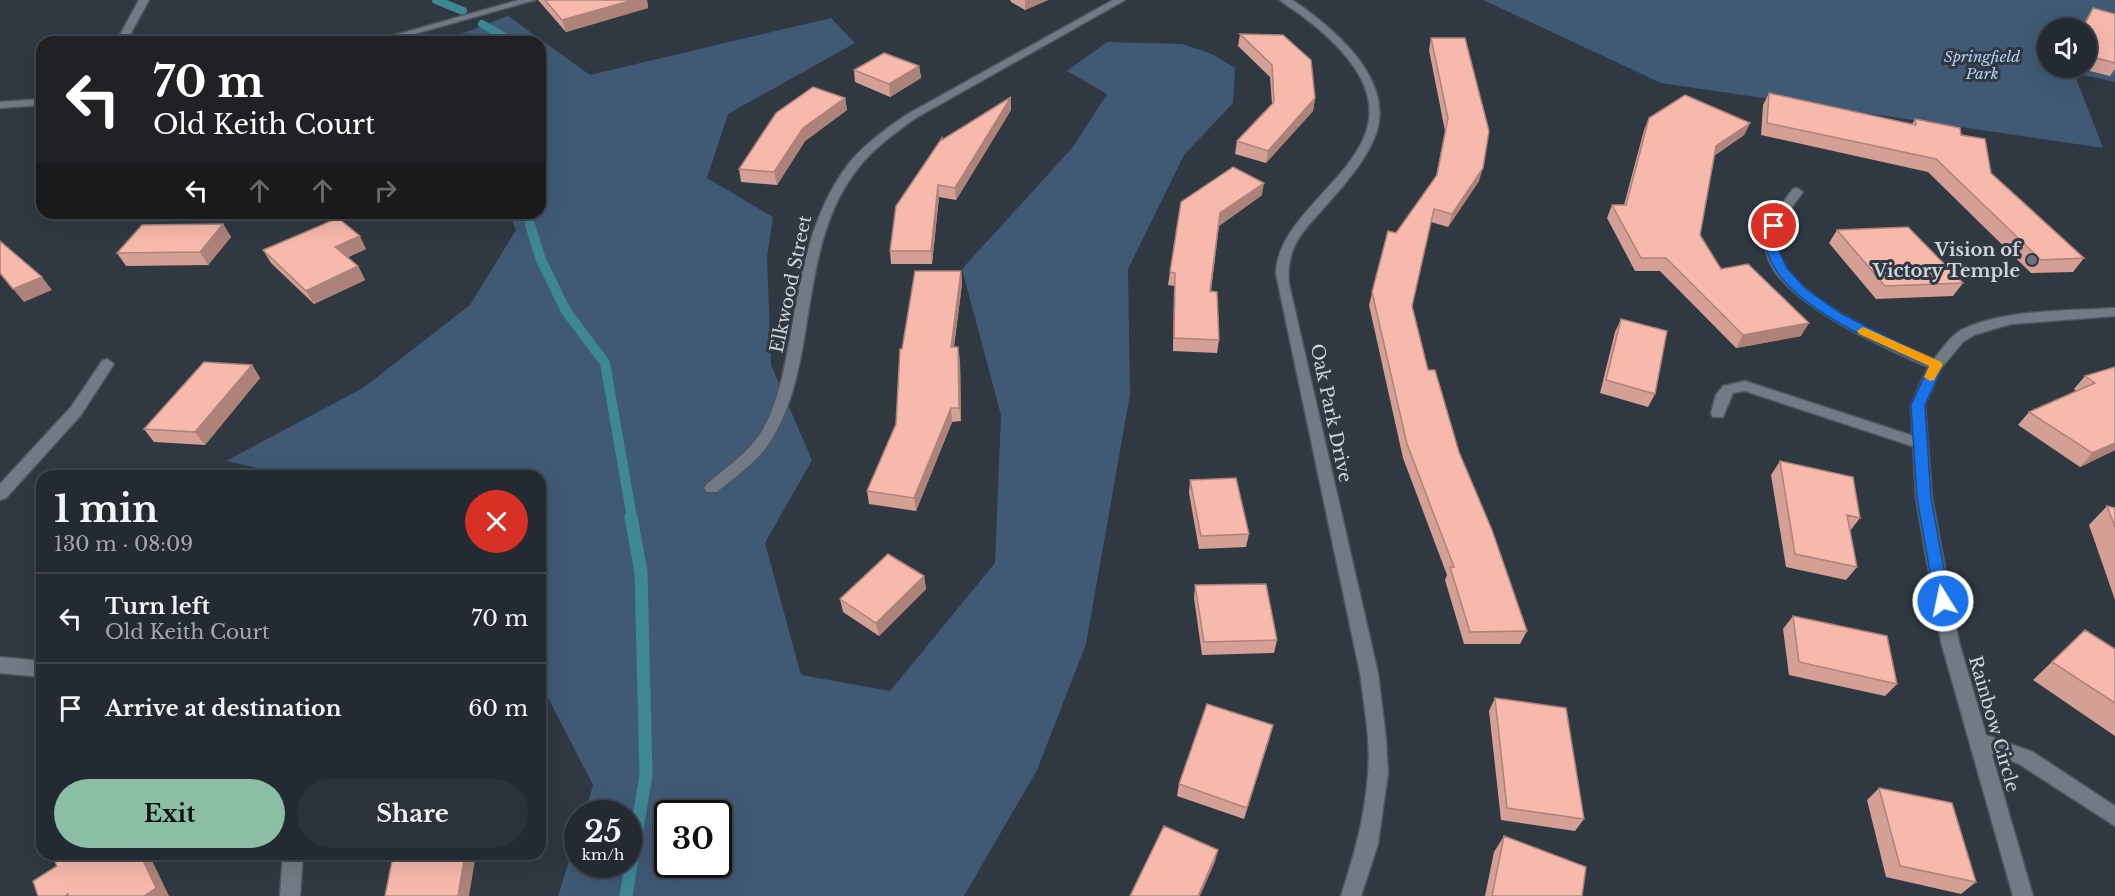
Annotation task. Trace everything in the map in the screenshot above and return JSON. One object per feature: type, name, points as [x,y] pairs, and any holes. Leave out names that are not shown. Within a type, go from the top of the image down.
[{"type":"street","points":[[124,36],[144,0]]},
{"type":"street","points":[[397,36],[530,0]]},
{"type":"street","name":"Elkwood Street","points":[[712,488],[752,454],[773,423],[789,383],[812,257],[823,217],[834,192],[859,157],[891,129],[910,117],[1120,0]]},
{"type":"street","name":"Oak Park Drive","points":[[1286,0],[1315,21],[1360,66],[1372,85],[1376,103],[1374,126],[1364,150],[1292,237],[1281,266],[1283,284],[1369,673],[1377,739],[1378,773],[1368,844],[1351,896]]},
{"type":"street","points":[[0,105],[36,102]]},
{"type":"street","points":[[1797,192],[1774,226],[1772,249],[1782,270],[1802,292],[1838,317],[1882,341],[1936,365]]},
{"type":"street","name":"Rainbow Circle","points":[[2024,896],[1950,642],[1924,498],[1919,398],[1936,365],[1958,339],[1996,323],[2115,312]]},
{"type":"street","points":[[0,495],[76,411],[107,364]]},
{"type":"street","points":[[1718,413],[1723,395],[1728,389],[1745,386],[1921,444]]},
{"type":"street","points":[[0,665],[36,668]]},
{"type":"street","points":[[1978,740],[2026,758],[2115,817]]},
{"type":"street","points":[[290,896],[293,860]]},
{"type":"green space","name":"Springfield Park","points":[[1483,0],[2115,0],[2115,82],[2097,78],[2097,18],[2037,18],[2037,78],[2076,78],[2103,148],[1661,83]]},
{"type":"green space","points":[[508,16],[536,36],[456,36]]},
{"type":"green space","points":[[831,18],[855,43],[728,114],[707,178],[773,217],[767,257],[771,365],[812,460],[765,543],[801,675],[890,691],[995,563],[1001,415],[962,269],[1073,147],[1107,94],[1067,71],[1107,42],[1182,44],[1212,54],[1235,68],[1233,103],[1184,155],[1128,269],[1130,394],[1086,644],[1037,770],[964,896],[558,896],[564,877],[642,878],[642,800],[589,800],[593,785],[546,694],[546,470],[267,470],[226,461],[363,388],[470,305],[516,230],[511,219],[546,219],[546,43],[590,75]]},
{"type":"building","points":[[545,0],[633,0],[562,20]]},
{"type":"building","points":[[2093,8],[2115,14],[2115,63],[2097,58],[2097,18],[2088,18]]},
{"type":"building","points":[[1240,34],[1283,35],[1311,60],[1315,98],[1268,151],[1237,141],[1274,102],[1272,65]]},
{"type":"building","points":[[1431,38],[1465,38],[1489,131],[1483,168],[1452,214],[1434,209],[1412,306],[1428,370],[1435,370],[1459,452],[1492,530],[1527,631],[1470,632],[1450,567],[1454,567],[1407,444],[1372,292],[1388,231],[1396,233],[1437,175],[1448,118]]},
{"type":"building","points":[[884,53],[919,66],[889,84],[854,70]]},
{"type":"building","points":[[813,87],[845,98],[803,128],[774,172],[739,169],[776,113]]},
{"type":"building","points":[[1769,93],[1916,125],[1915,119],[1960,128],[1961,135],[1985,139],[1991,173],[2084,258],[2041,260],[1936,159],[1767,123]]},
{"type":"building","points":[[1685,95],[1750,123],[1716,146],[1700,235],[1721,269],[1748,264],[1809,323],[1743,335],[1666,258],[1641,258],[1612,205],[1626,205],[1649,118]]},
{"type":"building","points":[[1011,97],[955,188],[938,185],[931,251],[890,251],[896,206],[942,138],[942,140]]},
{"type":"building","points":[[1233,167],[1264,183],[1220,213],[1210,291],[1217,292],[1219,340],[1174,338],[1175,273],[1170,272],[1181,202]]},
{"type":"building","points":[[336,219],[339,219],[360,236],[335,247],[358,266],[306,291],[263,250]]},
{"type":"building","points":[[223,224],[200,252],[117,253],[142,225]]},
{"type":"building","points":[[1908,227],[1963,283],[1885,286],[1837,230]]},
{"type":"building","points":[[0,241],[42,277],[13,289],[0,273]]},
{"type":"building","points":[[915,271],[961,271],[951,347],[958,347],[959,408],[951,408],[914,498],[867,491],[896,424],[900,349],[902,349]]},
{"type":"building","points":[[1621,319],[1667,331],[1655,394],[1606,380]]},
{"type":"building","points":[[204,362],[252,365],[195,432],[144,429]]},
{"type":"building","points":[[2115,367],[2115,443],[2092,453],[2029,412],[2095,383],[2085,376]]},
{"type":"building","points":[[1780,461],[1853,477],[1860,518],[1847,515],[1857,567],[1795,554]]},
{"type":"building","points":[[1236,478],[1249,534],[1201,536],[1190,480]]},
{"type":"building","points":[[2107,506],[2115,508],[2115,527]]},
{"type":"building","points":[[888,554],[924,576],[876,623],[840,599]]},
{"type":"building","points":[[1266,584],[1277,640],[1204,642],[1195,585]]},
{"type":"building","points":[[1793,616],[1887,636],[1897,684],[1799,662]]},
{"type":"building","points":[[2085,630],[2115,649],[2115,703],[2052,662]]},
{"type":"building","points":[[1495,698],[1566,708],[1584,819],[1507,808]]},
{"type":"building","points":[[1207,704],[1273,725],[1247,808],[1179,784]]},
{"type":"building","points":[[1879,788],[1952,803],[1976,882],[1900,866]]},
{"type":"building","points":[[1164,826],[1218,850],[1198,896],[1130,896]]},
{"type":"building","points":[[1504,836],[1586,867],[1582,896],[1492,896]]},
{"type":"building","points":[[54,860],[143,860],[156,888],[144,896],[68,896],[68,894],[38,896],[33,881],[57,866]]},
{"type":"building","points":[[464,860],[458,896],[385,896],[392,861]]},
{"type":"waterway","points":[[436,0],[463,11]]},
{"type":"waterway","points":[[482,24],[503,36]]},
{"type":"waterway","points":[[528,219],[530,226]]},
{"type":"waterway","points":[[530,225],[541,260],[566,311],[605,363],[632,518]]},
{"type":"waterway","points":[[626,896],[646,775],[641,572],[631,517]]},
{"type":"slow traffic","points":[[1863,331],[1936,365],[1930,377]]},
{"type":"place","name":"Vision of Victory Temple","points":[[2032,260]]},
{"type":"route","points":[[1774,226],[1772,249],[1782,270],[1802,292],[1838,317],[1882,341],[1936,365],[1919,398],[1918,405],[1924,498],[1943,601]]}]
